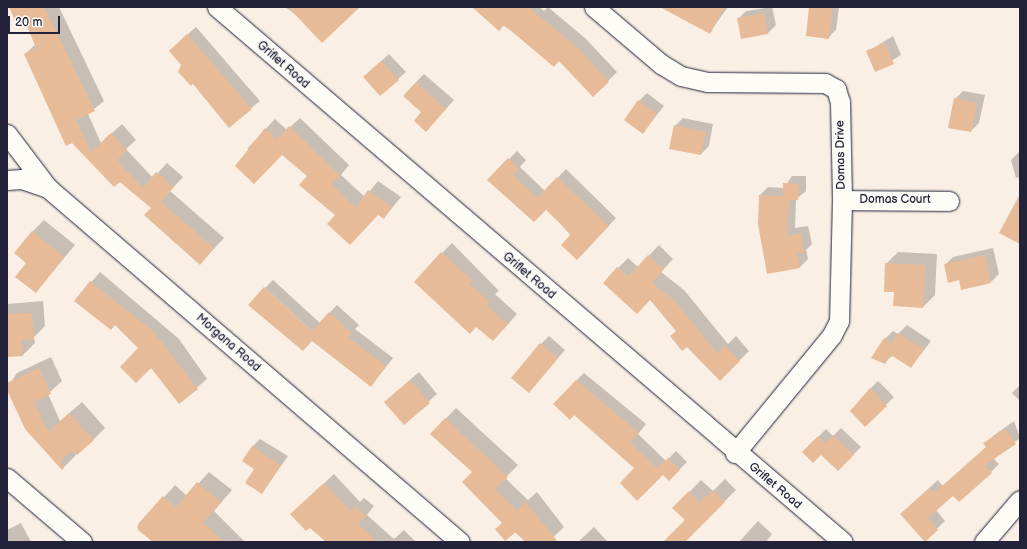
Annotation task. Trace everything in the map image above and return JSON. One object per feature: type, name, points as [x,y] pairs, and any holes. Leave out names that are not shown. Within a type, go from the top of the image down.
[{"type":"street","name":"Griflet Road","points":[[217,7],[735,453],[843,542]]},
{"type":"street","name":"Domas Drive","points":[[594,7],[681,76],[707,82],[825,83],[836,89],[840,102],[842,200],[839,321],[832,335],[735,453]]},
{"type":"street","name":"Morgana Road","points":[[7,134],[48,188],[460,542]]},
{"type":"street","points":[[7,180],[22,179],[48,188]]},
{"type":"street","name":"Domas Court","points":[[842,200],[949,201]]},
{"type":"street","points":[[7,478],[82,542]]},
{"type":"street","points":[[984,542],[1020,500]]},
{"type":"building","points":[[9,7],[44,7],[95,111],[76,120],[91,152],[111,133],[127,150],[117,160],[143,188],[156,172],[174,187],[161,202],[214,248],[200,265],[144,215],[151,208],[120,182],[114,187],[72,143],[66,146],[24,54],[36,48],[26,24],[18,27]]},
{"type":"building","points":[[288,7],[360,7],[322,43]]},
{"type":"building","points":[[472,7],[528,7],[578,48],[609,82],[593,97],[559,61],[554,67],[504,25],[499,31]]},
{"type":"building","points":[[660,7],[724,7],[710,34]]},
{"type":"building","points":[[809,7],[833,7],[829,39],[806,36]]},
{"type":"building","points":[[764,13],[768,34],[741,39],[737,18]]},
{"type":"building","points":[[187,34],[252,109],[229,128],[193,84],[191,86],[178,72],[181,65],[169,51]]},
{"type":"building","points":[[885,43],[894,64],[875,72],[866,51]]},
{"type":"building","points":[[381,61],[399,80],[380,96],[363,77]]},
{"type":"building","points":[[416,82],[446,109],[426,132],[414,121],[421,112],[403,96]]},
{"type":"building","points":[[954,98],[977,103],[971,132],[948,128]]},
{"type":"building","points":[[638,100],[657,114],[643,134],[624,120]]},
{"type":"building","points":[[674,125],[706,132],[701,155],[669,149]]},
{"type":"building","points":[[289,126],[340,175],[332,185],[356,207],[368,190],[392,207],[384,219],[378,215],[350,245],[327,224],[335,215],[299,185],[307,176],[282,155],[254,184],[235,166],[265,128],[277,139]]},
{"type":"building","points":[[508,158],[519,169],[513,175],[537,198],[557,177],[609,226],[577,260],[561,245],[571,234],[546,210],[534,222],[487,180]]},
{"type":"building","points":[[783,183],[799,184],[798,200],[789,200],[787,236],[801,233],[804,253],[797,254],[800,268],[767,274],[758,224],[759,195],[783,196]]},
{"type":"building","points":[[1020,194],[1020,244],[999,233]]},
{"type":"building","points":[[32,231],[64,257],[36,293],[15,277],[26,263],[14,253]]},
{"type":"building","points":[[441,252],[472,280],[469,284],[489,301],[486,305],[508,324],[493,341],[476,327],[470,334],[414,282]]},
{"type":"building","points":[[648,255],[664,269],[652,283],[674,300],[717,353],[725,346],[740,361],[720,381],[687,347],[682,351],[670,336],[676,331],[650,300],[637,314],[603,283],[617,267],[628,277]]},
{"type":"building","points":[[985,255],[991,283],[961,290],[959,280],[948,283],[944,264]]},
{"type":"building","points":[[885,263],[925,265],[923,308],[893,306],[894,292],[884,292]]},
{"type":"building","points":[[90,281],[153,331],[198,389],[179,404],[151,368],[136,383],[120,367],[138,348],[115,325],[111,330],[74,301]]},
{"type":"building","points":[[264,287],[312,331],[329,312],[352,333],[348,337],[386,366],[371,387],[312,341],[303,351],[248,305]]},
{"type":"building","points":[[32,313],[34,339],[22,340],[23,356],[7,357],[7,314]]},
{"type":"building","points":[[898,333],[924,349],[911,368],[891,355],[885,364],[871,358],[884,338],[892,343]]},
{"type":"building","points":[[540,343],[558,358],[529,393],[511,378]]},
{"type":"building","points":[[39,368],[51,394],[34,402],[48,432],[69,413],[94,440],[77,455],[72,450],[61,460],[64,468],[62,470],[25,429],[7,390],[7,383]]},
{"type":"building","points":[[410,380],[430,403],[404,425],[384,402]]},
{"type":"building","points":[[576,380],[639,433],[630,442],[657,468],[668,458],[680,470],[669,481],[663,475],[637,501],[620,483],[634,468],[574,415],[570,420],[553,404]]},
{"type":"building","points":[[870,388],[887,406],[865,427],[850,411]]},
{"type":"building","points":[[445,418],[508,477],[495,489],[517,510],[526,502],[558,542],[525,542],[516,532],[505,541],[495,529],[502,523],[462,482],[472,472],[430,434]]},
{"type":"building","points":[[1006,429],[1016,444],[985,465],[992,473],[959,502],[953,496],[928,518],[938,530],[925,542],[900,514],[930,488],[934,493],[986,447],[983,443]]},
{"type":"building","points":[[833,435],[854,455],[838,471],[821,455],[813,463],[802,452],[818,436],[825,443]]},
{"type":"building","points":[[252,446],[281,465],[262,494],[245,483],[254,469],[242,461]]},
{"type":"building","points":[[197,482],[221,502],[203,523],[224,542],[153,542],[138,530],[138,524],[163,496],[176,507]]},
{"type":"building","points":[[324,483],[351,511],[355,506],[366,516],[358,524],[378,542],[326,542],[310,528],[306,531],[290,514]]},
{"type":"building","points":[[713,490],[725,502],[685,542],[663,542],[685,520],[672,508],[689,491],[700,502]]}]
